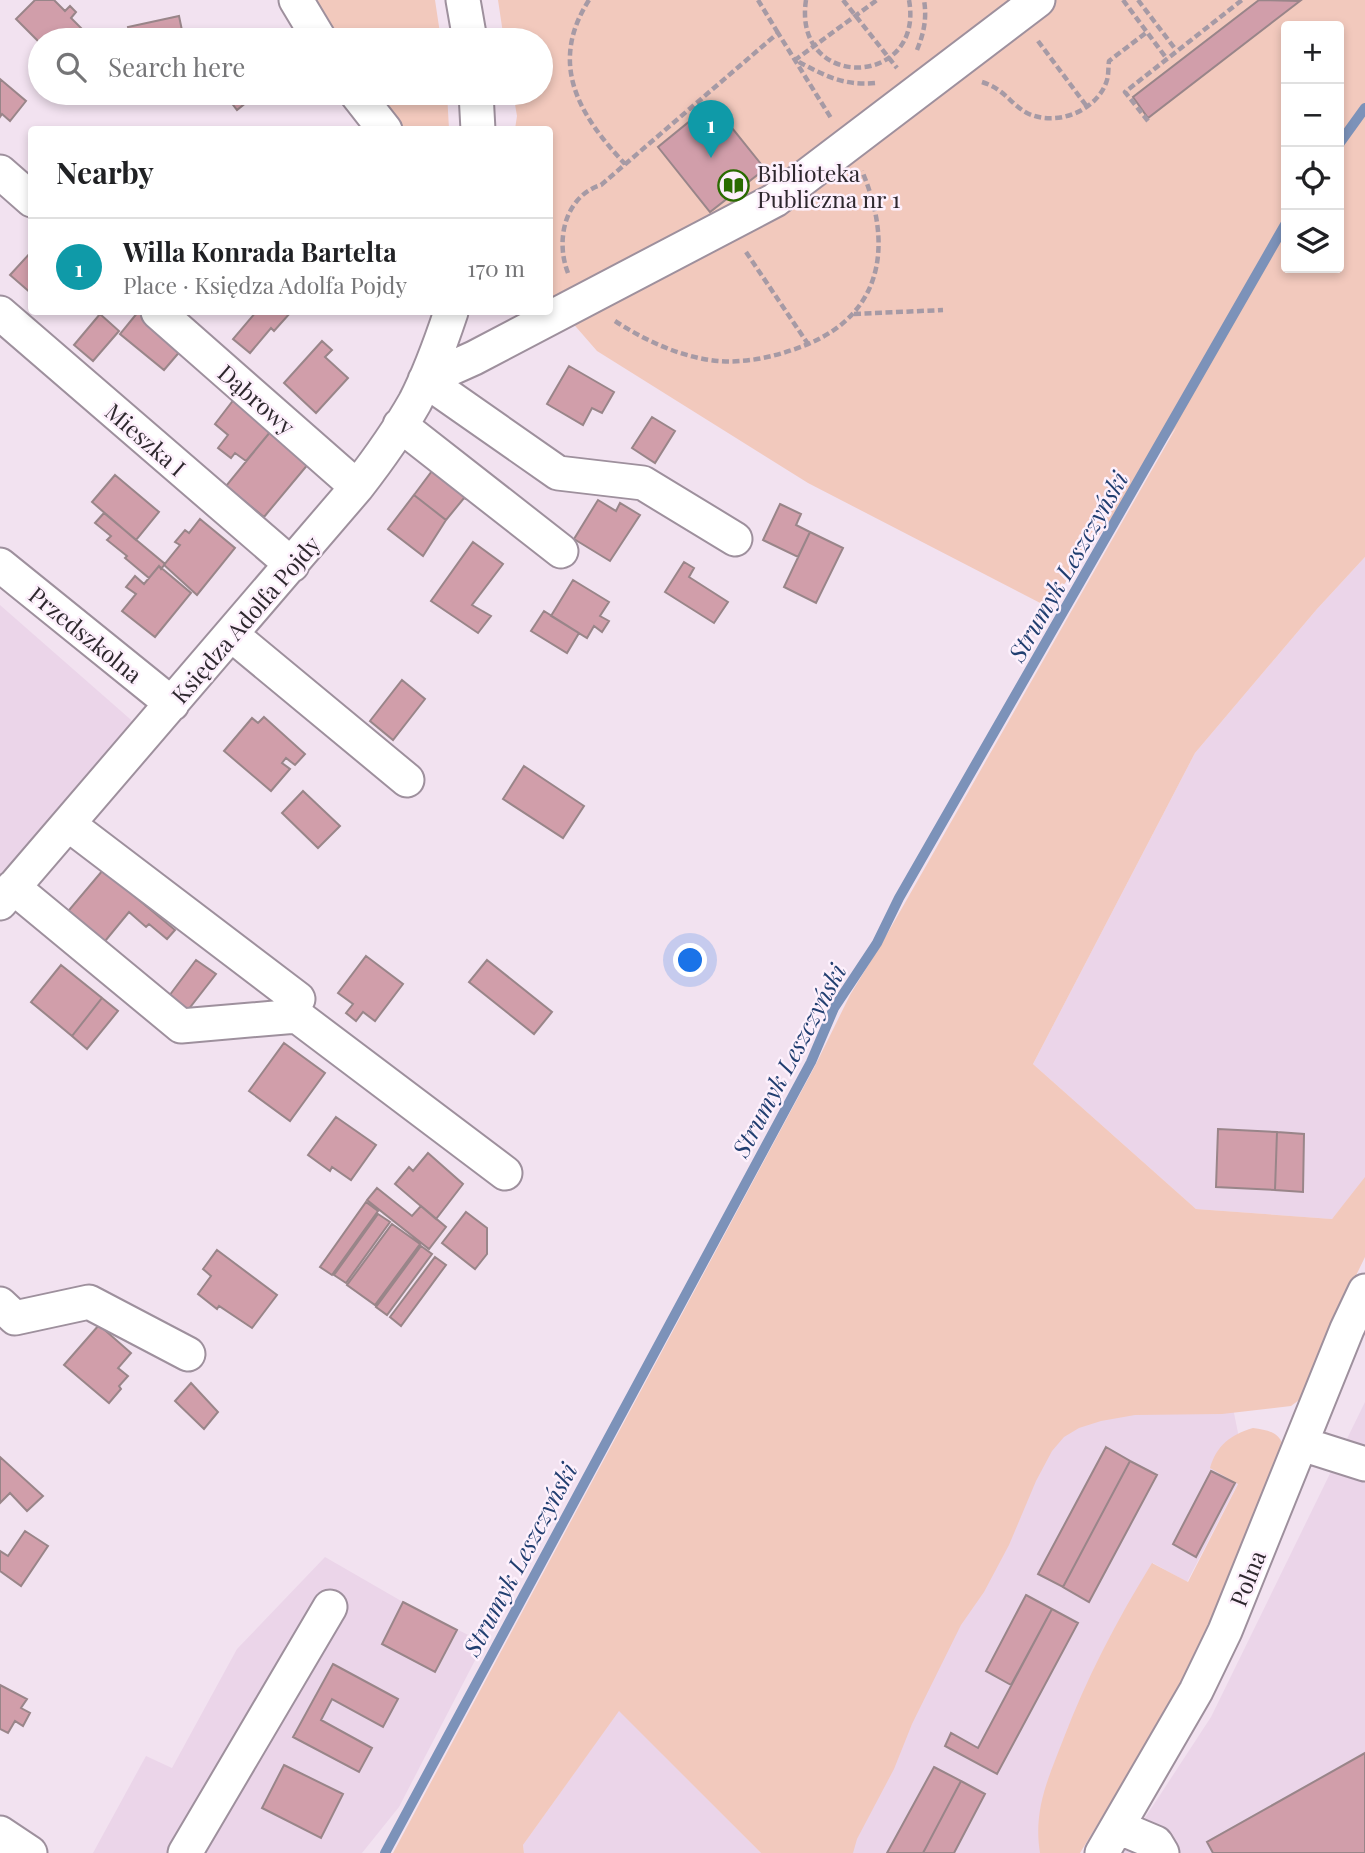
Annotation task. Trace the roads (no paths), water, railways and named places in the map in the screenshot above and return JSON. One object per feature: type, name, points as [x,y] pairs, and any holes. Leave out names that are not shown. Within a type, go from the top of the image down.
[{"type":"street","points":[[296,0],[313,28]]},
{"type":"street","points":[[463,0],[468,28]]},
{"type":"street","points":[[425,380],[486,352],[775,200],[1028,8]]},
{"type":"street","points":[[365,105],[382,126]]},
{"type":"street","points":[[476,105],[478,126]]},
{"type":"street","points":[[0,172],[28,196]]},
{"type":"street","name":"Mieszka I","points":[[0,313],[292,565]]},
{"type":"street","name":"Dąbrowy","points":[[161,315],[357,487]]},
{"type":"street","name":"Księdza Adolfa Pojdy","points":[[7,895],[357,487],[400,425],[425,380],[450,315]]},
{"type":"street","points":[[425,380],[558,473],[643,483],[736,539]]},
{"type":"street","points":[[400,425],[561,551]]},
{"type":"street","name":"Przedszkolna","points":[[0,565],[172,704]]},
{"type":"street","points":[[232,635],[407,780]]},
{"type":"street","points":[[68,824],[298,999]]},
{"type":"street","points":[[7,895],[181,1026],[297,1016],[505,1173]]},
{"type":"street","name":"Polna","points":[[1110,1840],[1196,1691],[1225,1631],[1347,1329],[1365,1291]]},
{"type":"street","points":[[0,1304],[15,1318],[89,1303],[188,1354]]},
{"type":"street","points":[[1301,1444],[1365,1464]]},
{"type":"street","points":[[185,1853],[330,1607]]},
{"type":"street","points":[[1110,1840],[1156,1843],[1162,1853]]},
{"type":"waterway","name":"Strumyk Leszczyński","points":[[1344,137],[1365,108]]},
{"type":"waterway","name":"Strumyk Leszczyński","points":[[385,1853],[811,1062],[834,1008],[877,943],[899,898],[1281,232]]},
{"type":"place","name":"Willa Konrada Bartelta","points":[[711,158]]},
{"type":"place","name":"Biblioteka Publiczna nr 1","points":[[734,185]]}]
